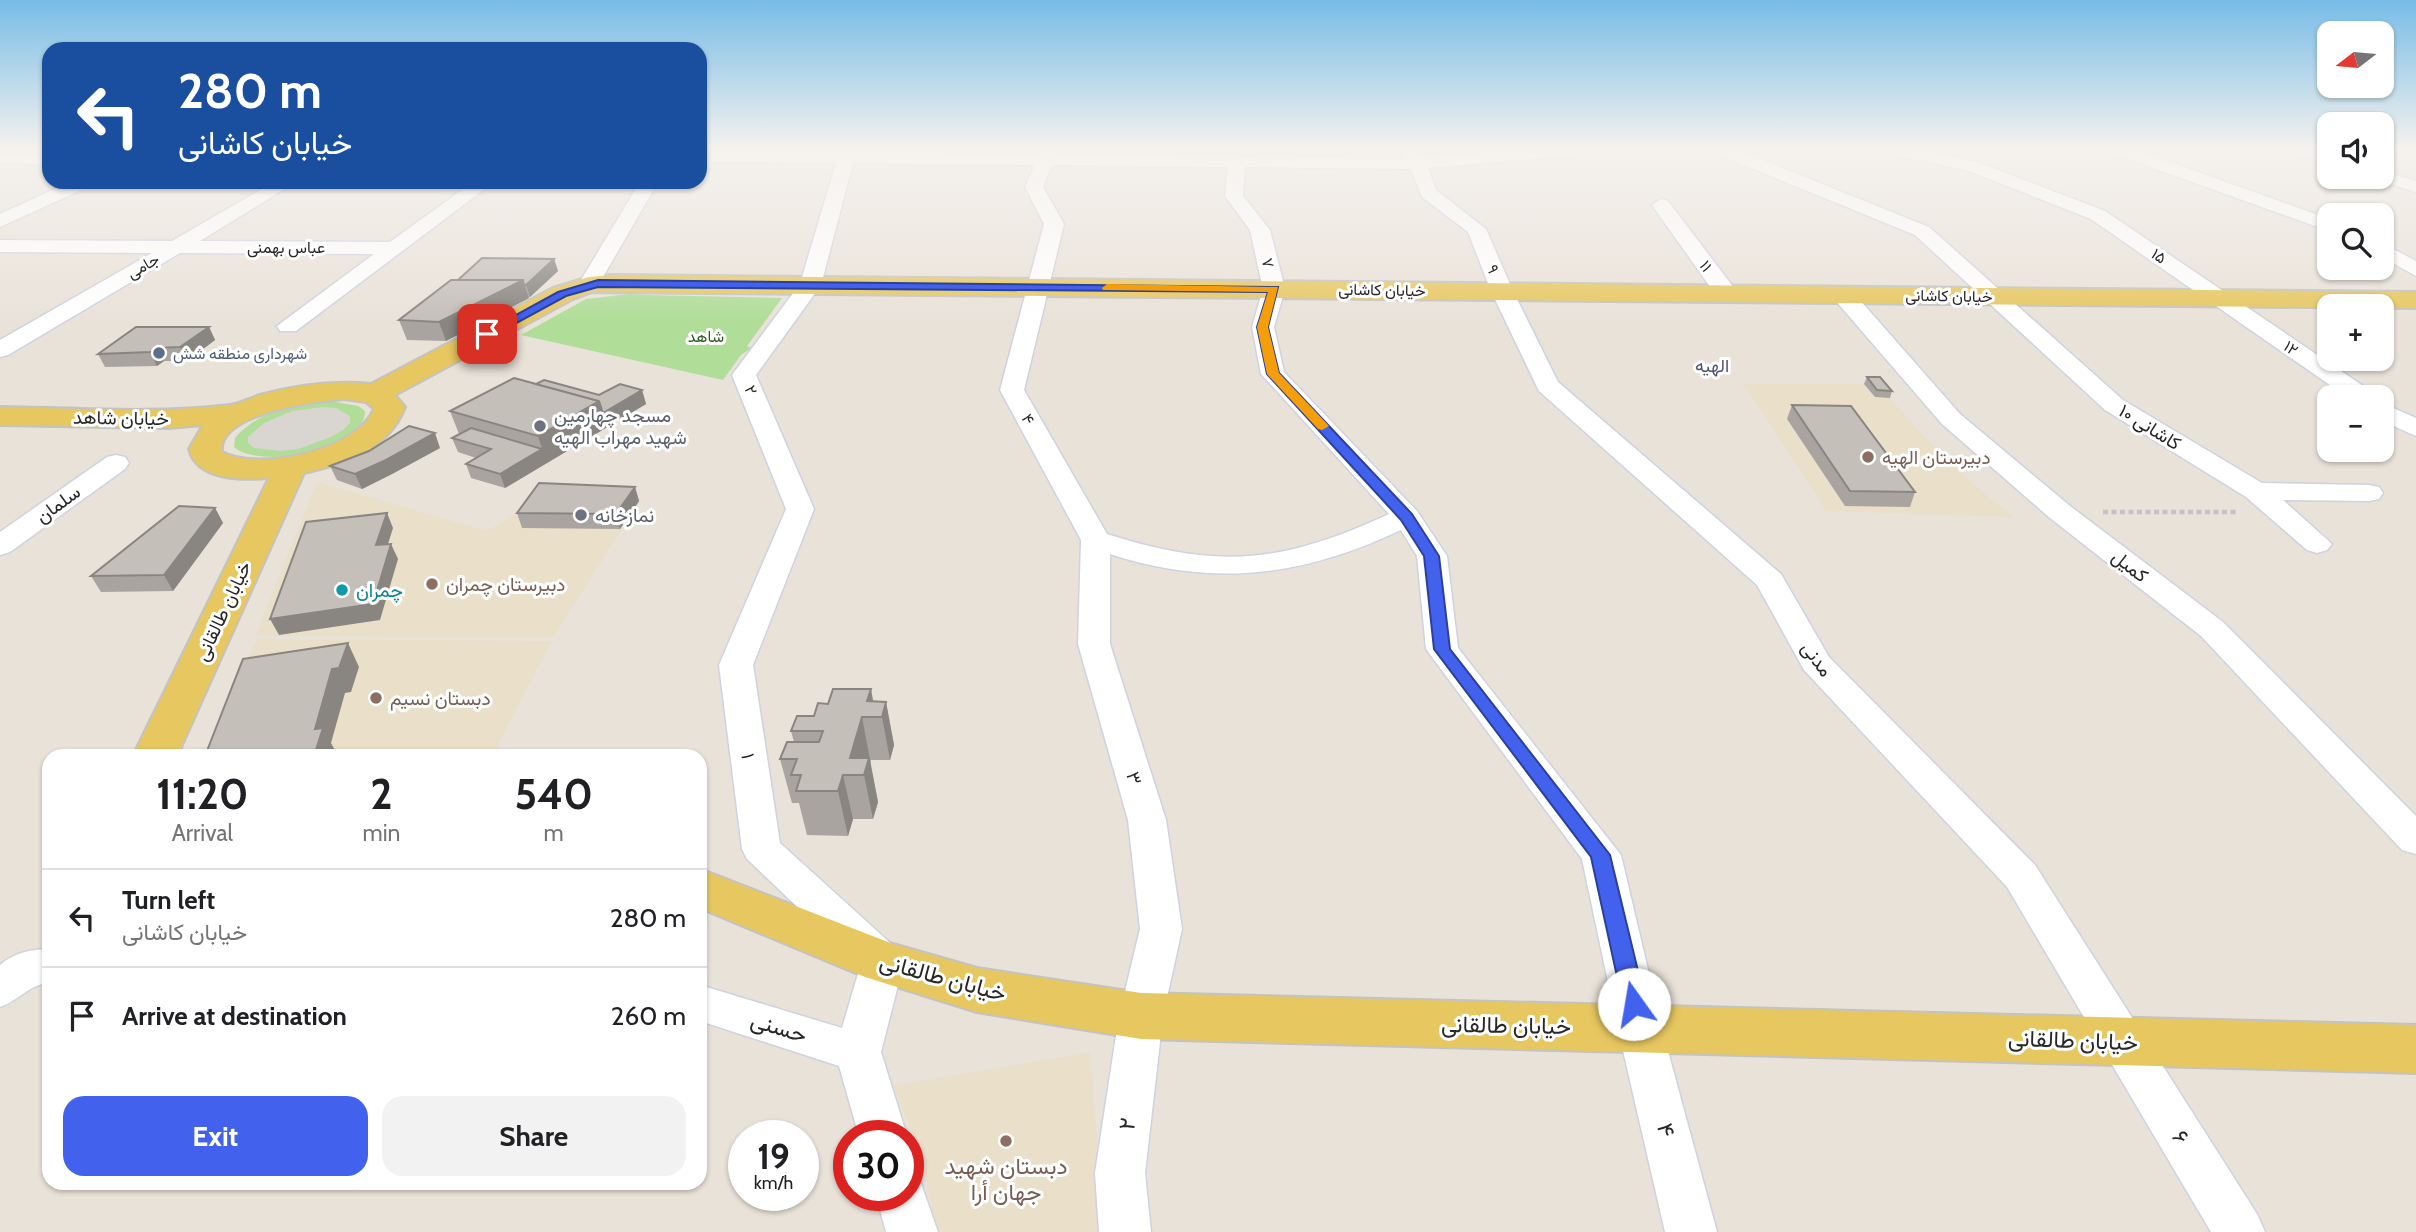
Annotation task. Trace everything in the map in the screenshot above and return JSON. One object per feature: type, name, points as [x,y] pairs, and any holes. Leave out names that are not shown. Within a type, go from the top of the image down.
[{"type":"main road","name":"خیابان کاشانی","points":[[375,394],[554,299],[589,285],[2416,300]]},
{"type":"main road","points":[[344,390],[375,394],[390,407],[390,415],[373,435],[337,453],[291,466],[243,470],[225,467],[212,461],[205,453],[205,444],[211,434],[241,413],[303,394],[344,390]]},
{"type":"main road","name":"خیابان شاهد","points":[[0,416],[169,419],[241,413]]},
{"type":"main road","name":"خیابان شاهد","points":[[0,432],[197,436],[205,444]]},
{"type":"main road","name":"خیابان طالقانی","points":[[158,749],[291,466]]},
{"type":"main road","name":"خیابان طالقانی","points":[[707,891],[883,962],[977,990],[1142,1016],[2416,1049]]},
{"type":"street","points":[[0,221],[29,207]]},
{"type":"street","name":"جامی","points":[[0,350],[244,207]]},
{"type":"street","points":[[288,326],[450,207]]},
{"type":"street","points":[[589,285],[634,207]]},
{"type":"street","points":[[810,285],[832,207]]},
{"type":"street","name":"۴","points":[[1045,207],[1054,224],[1012,390],[1096,540]]},
{"type":"street","name":"۷","points":[[1243,207],[1260,230],[1275,289]]},
{"type":"street","name":"۹","points":[[1447,207],[1476,229],[1502,291]]},
{"type":"street","name":"۱۱","points":[[1663,207],[1726,293]]},
{"type":"street","name":"کاشانی ۱۰","points":[[1864,207],[1922,231],[2114,405],[2256,492],[2317,544]]},
{"type":"street","name":"۱۵","points":[[2079,207],[2098,215],[2220,298]]},
{"type":"street","points":[[2281,207],[2317,221]]},
{"type":"street","name":"عباس بهمنی","points":[[0,246],[395,247]]},
{"type":"street","points":[[2394,256],[2416,270]]},
{"type":"street","name":"۲","points":[[800,509],[744,375],[810,285]]},
{"type":"street","name":"۴","points":[[1275,289],[1263,327],[1273,374],[1407,517],[1432,556],[1442,649],[1601,855],[1640,1029],[1691,1232]]},
{"type":"street","name":"مدنی","points":[[1502,291],[1548,387],[1770,580],[1816,663],[2021,876],[2122,1042]]},
{"type":"street","name":"کمیل","points":[[1843,295],[1951,419],[2060,512],[2212,629],[2416,840]]},
{"type":"street","name":"۱۲","points":[[2220,298],[2345,385]]},
{"type":"street","points":[[2394,417],[2416,428]]},
{"type":"street","name":"سلمان","points":[[0,546],[116,463]]},
{"type":"street","points":[[2256,492],[2370,493]]},
{"type":"street","name":"۱","points":[[800,509],[736,665],[761,849],[883,962]]},
{"type":"street","points":[[1096,540],[1144,558],[1209,567],[1264,566],[1333,549],[1407,517]]},
{"type":"street","name":"۳","points":[[1096,540],[1094,644],[1147,820],[1161,929],[1142,1016]]},
{"type":"street","points":[[878,1120],[858,1052],[883,962]]},
{"type":"street","name":"حسنی","points":[[707,1005],[858,1052]]},
{"type":"street","name":"۲","points":[[1125,1232],[1120,1173],[1142,1016]]},
{"type":"street","name":"۶","points":[[2122,1042],[2239,1232]]},
{"type":"street","points":[[906,1211],[912,1232]]},
{"type":"path","points":[[2060,512],[2280,512]]},
{"type":"shaded area","name":"دبیرستان الهیه","points":[[1744,384],[1878,384],[1918,430],[1974,485],[2014,517],[1826,511]]},
{"type":"shaded area","points":[[336,408],[350,416],[350,423],[331,437],[298,449],[281,451],[254,448],[248,443],[248,437],[264,423],[292,411]]},
{"type":"shaded area","name":"دبیرستان چمران","points":[[317,482],[487,531],[550,493],[642,499],[552,638],[255,636]]},
{"type":"shaded area","name":"دبستان نسیم","points":[[256,639],[552,641],[496,749],[209,749]]},
{"type":"shaded area","name":"دبستان شهید جهان أرا","points":[[1090,1052],[1104,1232],[933,1232],[924,1164],[924,1120],[907,1120],[893,1086]]},
{"type":"green space","name":"شاهد","points":[[629,294],[782,298],[747,346],[751,348],[741,355],[723,380],[521,335],[586,299]]},
{"type":"green space","points":[[330,401],[358,406],[365,411],[360,425],[348,437],[330,446],[309,453],[265,457],[247,454],[234,447],[235,438],[244,428],[266,415],[304,404]]},
{"type":"building","points":[[482,258],[554,259],[526,285],[523,280],[458,280]]},
{"type":"building","points":[[451,280],[523,280],[439,322],[399,320]]},
{"type":"building","points":[[136,327],[209,327],[180,347],[157,348],[150,352],[98,354]]},
{"type":"building","points":[[1867,377],[1880,377],[1892,391],[1877,390]]},
{"type":"building","points":[[514,378],[599,401],[538,436],[450,411]]},
{"type":"building","points":[[544,380],[599,395],[620,384],[642,390],[603,413],[599,401],[536,384]]},
{"type":"building","points":[[1792,405],[1851,406],[1915,492],[1850,491]]},
{"type":"building","points":[[409,426],[435,433],[355,474],[330,466],[369,451]]},
{"type":"building","points":[[471,428],[542,449],[500,474],[466,464],[491,449],[452,438]]},
{"type":"building","points":[[539,483],[635,487],[616,514],[517,513]]},
{"type":"building","points":[[179,506],[215,508],[164,575],[91,576]]},
{"type":"building","name":"چمران","points":[[387,513],[376,545],[391,544],[373,604],[270,619],[306,522]]},
{"type":"building","points":[[348,643],[339,668],[332,669],[315,729],[323,728],[316,749],[208,749],[243,659]]},
{"type":"building","points":[[833,689],[871,689],[867,701],[886,702],[882,717],[862,717],[850,758],[869,758],[864,775],[843,775],[838,791],[796,791],[801,775],[791,775],[797,759],[780,759],[787,742],[819,742],[823,731],[791,731],[797,716],[814,716],[818,703],[828,704]]},
{"type":"slow traffic","points":[[1107,288],[1275,289],[1263,327],[1273,374],[1322,426]]},
{"type":"place","name":"شهرداری منطقه شش","points":[[159,353]]},
{"type":"place","name":"مسجد چهارمین شهید مهراب الهیه","points":[[540,426]]},
{"type":"place","name":"دبیرستان الهیه","points":[[1868,457]]},
{"type":"place","name":"نمازخانه","points":[[581,515]]},
{"type":"place","name":"دبیرستان چمران","points":[[432,584]]},
{"type":"place","name":"چمران","points":[[342,590]]},
{"type":"place","name":"دبستان نسیم","points":[[376,698]]},
{"type":"place","name":"دبستان شهید جهان أرا","points":[[1006,1141]]},
{"type":"district","name":"الهیه","points":[[1712,366]]},
{"type":"route","points":[[487,334],[562,294],[598,284],[1275,289],[1263,327],[1273,374],[1407,517],[1432,556],[1442,649],[1601,855],[1634,1004]]}]
